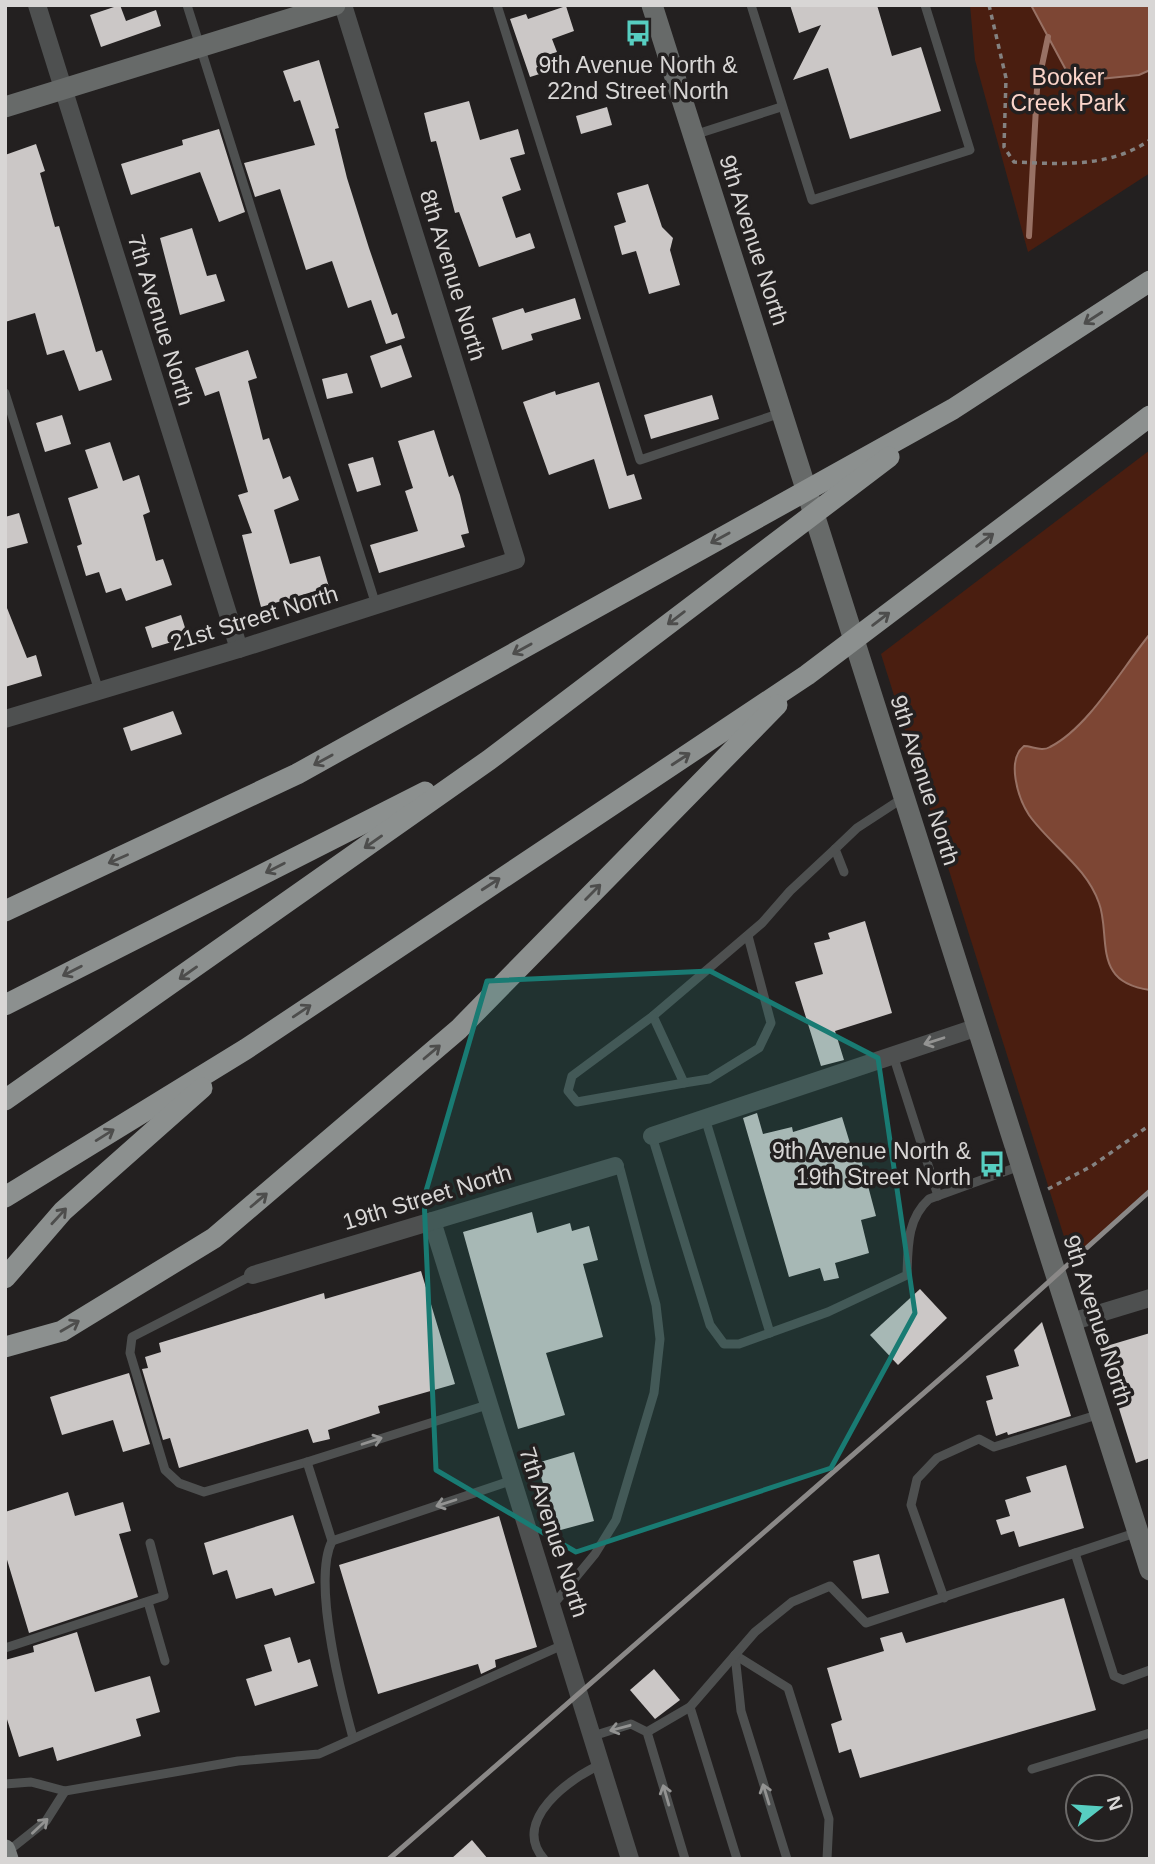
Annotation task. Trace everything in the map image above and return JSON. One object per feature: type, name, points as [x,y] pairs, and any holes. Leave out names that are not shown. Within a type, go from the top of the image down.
[{"type":"highway","points":[[5,1100],[489,760],[789,533],[834,486],[1150,281]]},
{"type":"highway","points":[[5,1197],[246,1049],[807,675],[1150,416]]},
{"type":"highway","points":[[5,911],[297,775],[780,505],[834,486]]},
{"type":"highway","points":[[5,1347],[62,1331],[214,1238],[458,1029],[807,675]]},
{"type":"highway","points":[[5,1005],[489,760]]},
{"type":"highway","points":[[10,1272],[63,1211],[246,1049]]},
{"type":"street","name":"7th Avenue North","points":[[37,5],[239,649]]},
{"type":"street","points":[[5,107],[335,5]]},
{"type":"street","name":"8th Avenue North","points":[[343,5],[516,560]]},
{"type":"street","name":"9th Avenue North","points":[[652,5],[975,1028],[1150,1570]]},
{"type":"street","name":"21st Street North","points":[[5,719],[239,649],[516,560]]},
{"type":"street","points":[[652,1136],[704,1116],[975,1028]]},
{"type":"street","name":"19th Street North","points":[[253,1275],[615,1166]]},
{"type":"street","name":"7th Avenue North","points":[[432,1221],[510,1481],[565,1644],[630,1859]]},
{"type":"street","points":[[1071,1322],[1150,1298]]},
{"type":"lane","points":[[187,5],[376,605]]},
{"type":"lane","points":[[497,5],[640,460],[781,412]]},
{"type":"lane","points":[[751,5],[812,200],[970,150],[925,5]]},
{"type":"lane","points":[[694,135],[781,107]]},
{"type":"lane","points":[[5,393],[99,691]]},
{"type":"lane","points":[[748,936],[771,1023],[759,1048],[709,1079],[577,1102],[568,1091],[572,1076],[653,1016],[748,936],[858,828],[902,798]]},
{"type":"lane","points":[[835,849],[844,872]]},
{"type":"lane","points":[[653,1016],[684,1083]]},
{"type":"lane","points":[[893,1055],[938,1196]]},
{"type":"lane","points":[[704,1116],[769,1333]]},
{"type":"lane","points":[[652,1136],[710,1325],[724,1344],[739,1344],[828,1312],[907,1275],[909,1232],[920,1207],[938,1196],[1020,1166]]},
{"type":"lane","points":[[552,1605],[595,1554],[616,1520],[654,1392],[660,1339],[656,1305],[620,1169],[615,1166]]},
{"type":"lane","points":[[253,1275],[132,1337],[130,1353],[165,1470],[179,1483],[204,1492],[487,1405]]},
{"type":"lane","points":[[944,1598],[911,1505],[917,1479],[937,1458],[979,1439],[994,1447],[1100,1414]]},
{"type":"lane","points":[[307,1462],[332,1541]]},
{"type":"lane","points":[[353,1738],[326,1601],[325,1554],[332,1541],[510,1481]]},
{"type":"lane","points":[[647,1732],[690,1707],[755,1632],[792,1602],[830,1586],[866,1623],[1138,1532]]},
{"type":"lane","points":[[5,1648],[164,1596],[149,1543]]},
{"type":"lane","points":[[1075,1553],[1114,1676],[1123,1680],[1150,1670]]},
{"type":"lane","points":[[148,1602],[165,1661]]},
{"type":"lane","points":[[5,1784],[32,1782],[65,1791],[238,1761],[319,1754],[565,1644]]},
{"type":"lane","points":[[734,1655],[741,1711],[787,1859]]},
{"type":"lane","points":[[734,1655],[788,1688],[829,1819],[827,1859]]},
{"type":"lane","points":[[690,1707],[737,1859]]},
{"type":"lane","points":[[593,1736],[631,1724],[647,1732],[684,1859]]},
{"type":"lane","points":[[1032,1769],[1150,1733]]},
{"type":"lane","points":[[544,1859],[536,1841],[535,1827],[540,1811],[575,1778],[602,1764]]},
{"type":"lane","points":[[7,1854],[46,1821],[65,1791]]},
{"type":"path","points":[[989,5],[1006,78],[1004,147],[1014,162],[1057,163],[1114,157],[1150,140]]},
{"type":"path","points":[[1030,1198],[1092,1166],[1150,1125]]},
{"type":"highlighted area","points":[[710,971],[878,1058],[915,1313],[831,1468],[576,1552],[436,1470],[424,1198],[487,981]]},
{"type":"green space","name":"Booker Creek Park","points":[[970,5],[1150,5],[1150,173],[1028,252],[975,60]]},
{"type":"green space","points":[[1150,450],[1150,1191],[1072,1262],[881,654]]},
{"type":"shaded area","points":[[1031,5],[1150,5],[1150,70],[1139,75],[1080,81],[1066,70]]},
{"type":"shaded area","points":[[1150,634],[1150,990],[1129,985],[1113,971],[1107,956],[1101,911],[1093,890],[1077,867],[1029,815],[1021,799],[1015,770],[1019,752],[1024,746],[1047,748],[1078,726]]},
{"type":"building","points":[[120,5],[126,21],[156,10],[161,26],[101,47],[90,15]]},
{"type":"building","points":[[790,5],[877,5],[892,56],[921,47],[941,111],[850,139],[828,68],[793,80],[821,25],[799,33]]},
{"type":"building","points":[[566,6],[574,31],[552,39],[557,52],[541,57],[546,72],[530,77],[510,19],[526,14],[528,19]]},
{"type":"building","points":[[319,60],[339,128],[335,129],[347,178],[392,315],[397,313],[405,338],[386,344],[371,300],[348,308],[332,261],[306,270],[280,189],[255,197],[244,163],[315,145],[300,100],[294,102],[283,71]]},
{"type":"building","points":[[469,101],[480,140],[518,129],[525,154],[510,158],[521,190],[502,197],[516,238],[530,233],[535,248],[479,267],[459,212],[455,213],[436,141],[431,142],[424,113]]},
{"type":"building","points":[[607,107],[612,125],[581,134],[576,116]]},
{"type":"building","points":[[219,129],[245,212],[219,222],[200,172],[131,195],[121,164],[183,145],[182,140]]},
{"type":"building","points":[[36,144],[45,171],[40,173],[55,227],[59,226],[96,352],[102,350],[112,380],[79,391],[64,350],[47,355],[35,313],[5,322],[5,155]]},
{"type":"building","points":[[648,184],[662,227],[673,238],[670,250],[680,285],[649,294],[636,251],[622,255],[614,226],[626,222],[617,193]]},
{"type":"building","points":[[192,228],[207,276],[216,274],[225,301],[180,315],[160,238]]},
{"type":"building","points":[[575,298],[581,319],[531,334],[533,340],[502,350],[492,318],[523,308],[525,313]]},
{"type":"building","points":[[401,345],[412,377],[381,388],[370,356]]},
{"type":"building","points":[[248,350],[257,378],[248,381],[263,440],[269,438],[283,479],[290,476],[299,500],[274,510],[290,564],[320,556],[329,587],[261,607],[242,535],[252,533],[238,495],[248,492],[219,391],[205,396],[195,368]]},
{"type":"building","points":[[347,373],[353,393],[327,399],[322,379]]},
{"type":"building","points":[[599,382],[627,476],[634,474],[642,499],[609,509],[594,459],[549,475],[523,402],[555,391],[556,395]]},
{"type":"building","points":[[712,395],[719,419],[651,439],[644,415]]},
{"type":"building","points":[[62,415],[71,444],[45,452],[36,423]]},
{"type":"building","points":[[434,430],[449,477],[453,475],[460,495],[469,533],[461,535],[465,547],[379,573],[370,545],[418,531],[405,491],[413,488],[398,441]]},
{"type":"building","points":[[110,442],[123,481],[139,475],[150,512],[143,515],[156,561],[163,559],[172,585],[126,601],[121,588],[106,593],[99,572],[86,576],[77,546],[82,544],[68,498],[98,488],[85,450]]},
{"type":"building","points":[[373,457],[381,485],[357,492],[348,464]]},
{"type":"building","points":[[19,513],[28,543],[5,549],[5,517]]},
{"type":"building","points":[[5,603],[27,658],[36,655],[42,676],[5,687]]},
{"type":"building","points":[[181,615],[188,637],[152,648],[145,627]]},
{"type":"building","points":[[173,711],[182,734],[131,751],[123,728]]},
{"type":"building","points":[[865,921],[892,1013],[835,1031],[844,1060],[821,1066],[795,982],[823,974],[814,943],[830,939],[828,933]]},
{"type":"building","points":[[757,1113],[763,1134],[792,1127],[793,1132],[842,1117],[853,1153],[859,1152],[876,1216],[861,1220],[869,1253],[835,1263],[839,1278],[824,1281],[820,1268],[789,1277],[743,1118]]},
{"type":"building","points":[[532,1212],[537,1233],[570,1223],[572,1231],[589,1226],[598,1260],[583,1264],[603,1337],[546,1353],[565,1415],[518,1429],[463,1232]]},
{"type":"building","points":[[421,1271],[455,1384],[378,1406],[380,1413],[328,1430],[330,1439],[313,1443],[308,1429],[179,1468],[170,1438],[163,1440],[142,1369],[148,1368],[145,1357],[161,1352],[159,1343],[324,1293],[325,1299]]},
{"type":"building","points":[[920,1289],[947,1318],[898,1365],[870,1335]]},
{"type":"building","points":[[1042,1322],[1071,1416],[1008,1435],[1007,1432],[996,1436],[986,1401],[993,1399],[986,1376],[1019,1366],[1014,1350]]},
{"type":"building","points":[[1150,1333],[1150,1458],[1136,1463],[1100,1348]]},
{"type":"building","points":[[129,1373],[150,1444],[123,1452],[113,1420],[62,1435],[50,1397]]},
{"type":"building","points":[[574,1452],[594,1521],[557,1531],[537,1463]]},
{"type":"building","points":[[1066,1465],[1084,1528],[1019,1547],[1014,1531],[1001,1535],[996,1520],[1010,1516],[1005,1500],[1031,1492],[1026,1477]]},
{"type":"building","points":[[68,1492],[75,1516],[123,1502],[131,1531],[119,1534],[138,1597],[29,1633],[5,1553],[5,1512]]},
{"type":"building","points":[[293,1515],[315,1583],[275,1596],[272,1588],[236,1599],[227,1570],[213,1575],[204,1543]]},
{"type":"building","points":[[499,1516],[537,1647],[495,1660],[496,1667],[481,1674],[478,1664],[378,1694],[339,1565]]},
{"type":"building","points":[[879,1554],[889,1593],[862,1599],[853,1561]]},
{"type":"building","points":[[1064,1598],[1096,1710],[860,1778],[851,1749],[839,1753],[831,1724],[842,1720],[827,1668],[884,1651],[880,1638],[902,1632],[906,1643]]},
{"type":"building","points":[[77,1632],[95,1692],[150,1676],[160,1712],[136,1719],[141,1736],[57,1761],[53,1747],[19,1757],[5,1713],[5,1660],[34,1652],[33,1646]]},
{"type":"building","points":[[290,1637],[298,1663],[310,1659],[318,1686],[255,1706],[246,1679],[272,1671],[264,1645]]},
{"type":"building","points":[[654,1669],[680,1700],[655,1719],[630,1690]]},
{"type":"building","points":[[472,1840],[488,1859],[451,1859]]},
{"type":"waterway","points":[[1029,236],[1037,89],[1048,37]]},
{"type":"railway","points":[[389,1859],[964,1358],[1150,1191]]},
{"type":"place","name":"9th Avenue North & 22nd Street North","points":[[638,33]]},
{"type":"place","name":"9th Avenue North & 19th Street North","points":[[992,1164]]}]
